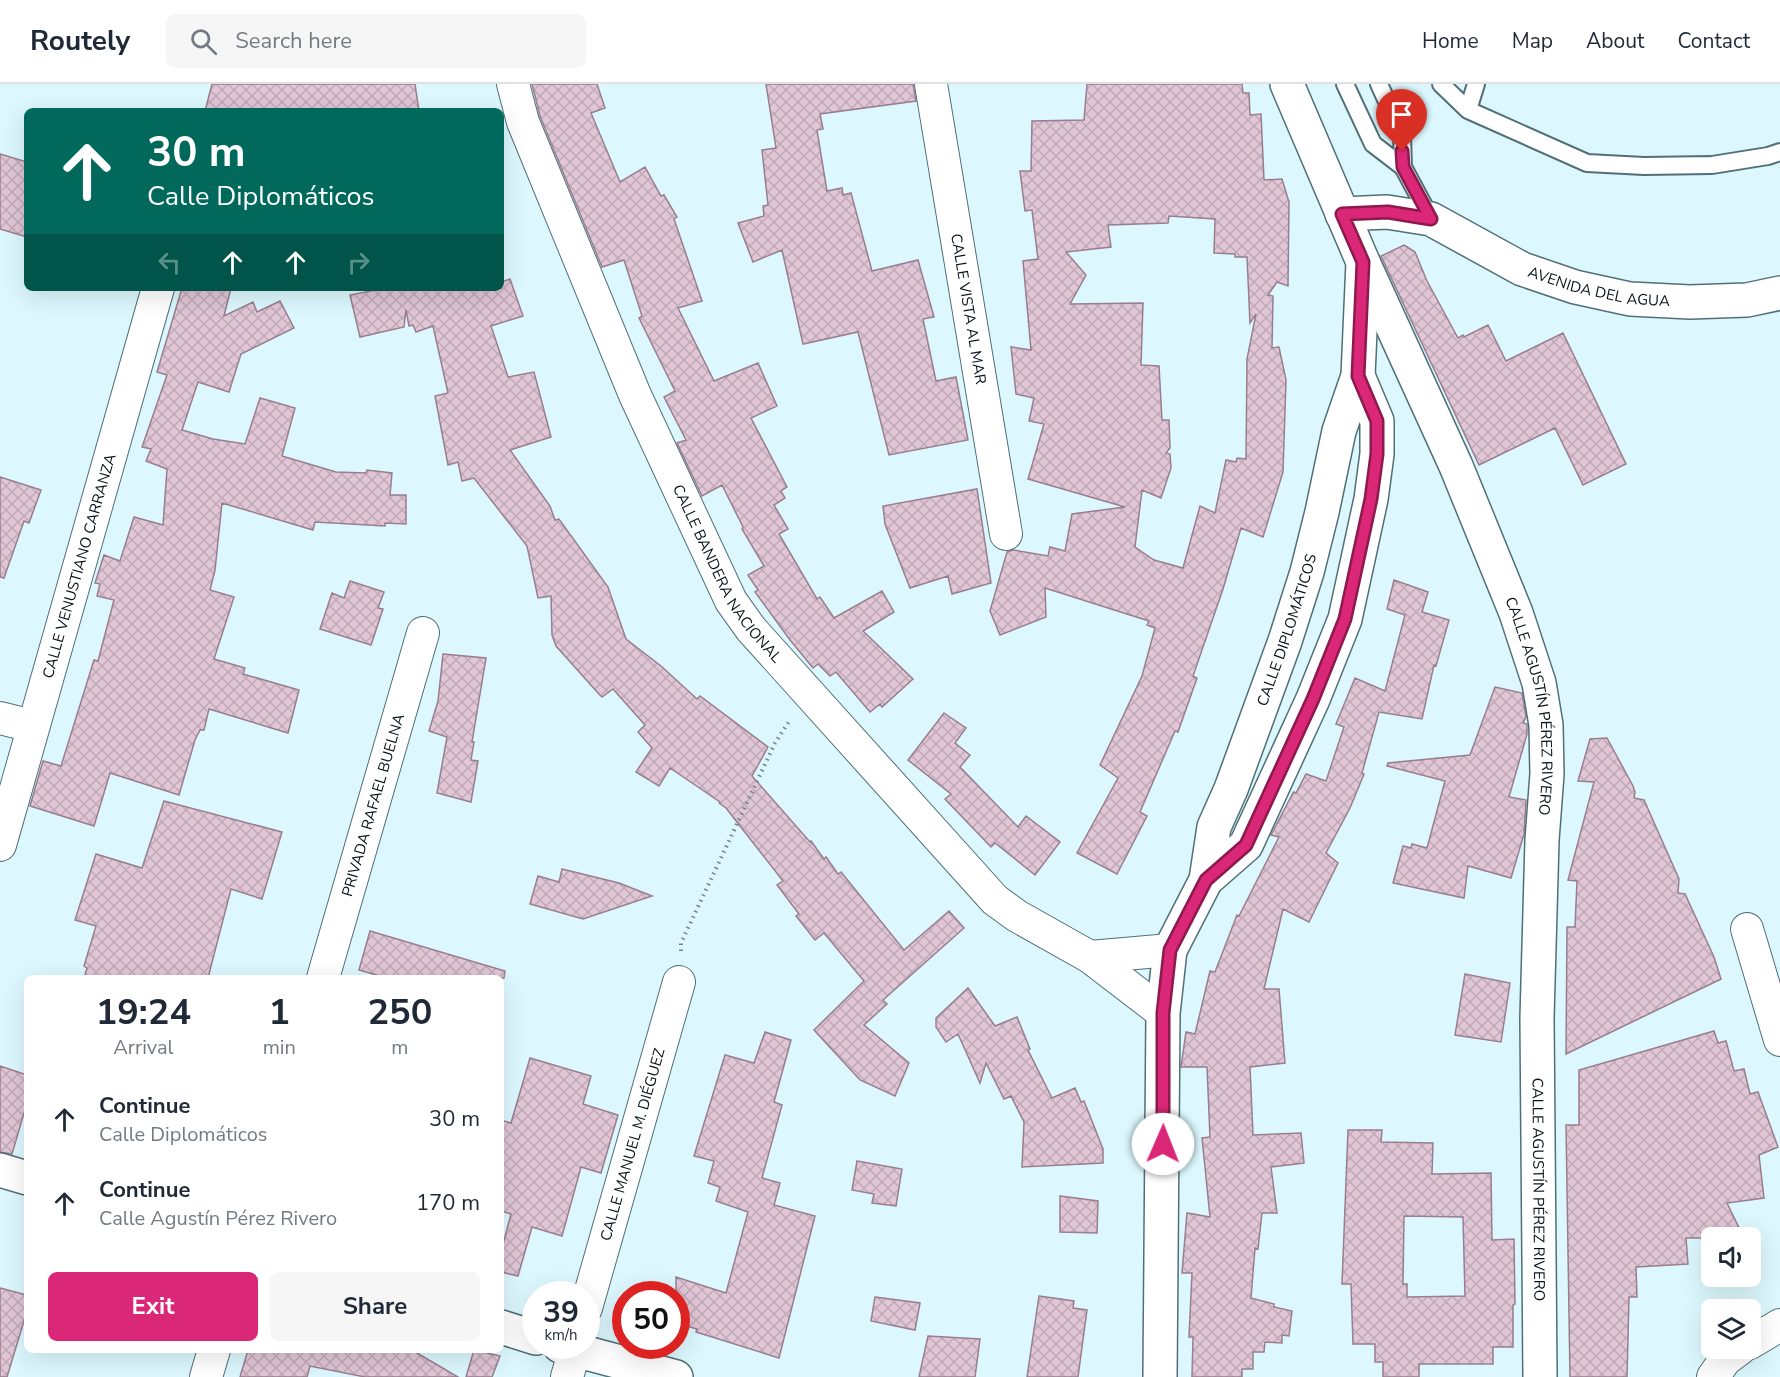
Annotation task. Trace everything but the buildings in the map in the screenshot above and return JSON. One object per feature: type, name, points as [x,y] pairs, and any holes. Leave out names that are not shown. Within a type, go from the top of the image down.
[{"type":"main road","name":"CALLE AGUSTÍN PÉREZ RIVERO","points":[[1287,84],[1363,262],[1456,466],[1516,612],[1539,683],[1546,725],[1547,774],[1542,840],[1536,1018],[1540,1377]]},
{"type":"main road","name":"AVENIDA DEL AGUA","points":[[1342,214],[1388,212],[1431,219],[1522,269],[1575,287],[1630,299],[1690,302],[1747,300],[1780,293]]},
{"type":"main road","name":"CALLE DIPLOMÁTICOS","points":[[1160,1377],[1163,1013],[1170,950],[1206,880],[1214,827],[1277,662],[1307,572],[1339,430],[1358,376],[1363,262]]},
{"type":"main road","name":"CALLE DIPLOMÁTICOS","points":[[1206,880],[1246,845],[1313,699],[1345,619],[1371,499],[1377,454],[1377,421],[1358,376]]},
{"type":"main road","points":[[0,1170],[24,1177]]},
{"type":"main road","points":[[504,1328],[522,1334]]},
{"type":"main road","points":[[592,1359],[676,1377]]},
{"type":"street","name":"CALLE BANDERA NACIONAL","points":[[513,84],[523,122],[635,395],[731,601],[751,629],[995,900],[1017,916],[1090,957],[1163,1013]]},
{"type":"street","name":"CALLE VISTA AL MAR","points":[[931,84],[1006,534]]},
{"type":"street","name":"CALLE VENUSTIANO CARRANZA","points":[[0,845],[157,291]]},
{"type":"street","name":"PRIVADA RAFAEL BUELNA","points":[[324,975],[423,633]]},
{"type":"street","points":[[0,718],[32,726]]},
{"type":"street","points":[[1747,929],[1780,1040]]},
{"type":"street","points":[[1090,957],[1170,950]]},
{"type":"street","name":"CALLE MANUEL M. DIÉGUEZ","points":[[594,1281],[679,982]]},
{"type":"street","points":[[1761,1336],[1780,1325]]},
{"type":"street","points":[[206,1377],[213,1353]]},
{"type":"street","points":[[1713,1377],[1726,1359]]},
{"type":"lane","points":[[1345,84],[1373,144],[1403,167],[1431,219]]},
{"type":"lane","points":[[1379,84],[1402,135],[1403,167]]},
{"type":"lane","points":[[1441,84],[1468,110],[1587,163],[1644,166],[1712,165],[1780,152]]},
{"type":"lane","points":[[1468,110],[1476,84]]},
{"type":"path","points":[[681,943],[776,743]]},
{"type":"route","points":[[1163,1144],[1163,1013],[1170,950],[1206,880],[1246,845],[1313,699],[1345,619],[1371,499],[1377,454],[1377,421],[1358,376],[1363,262],[1342,214],[1388,212],[1431,219],[1403,167],[1402,151]]}]
